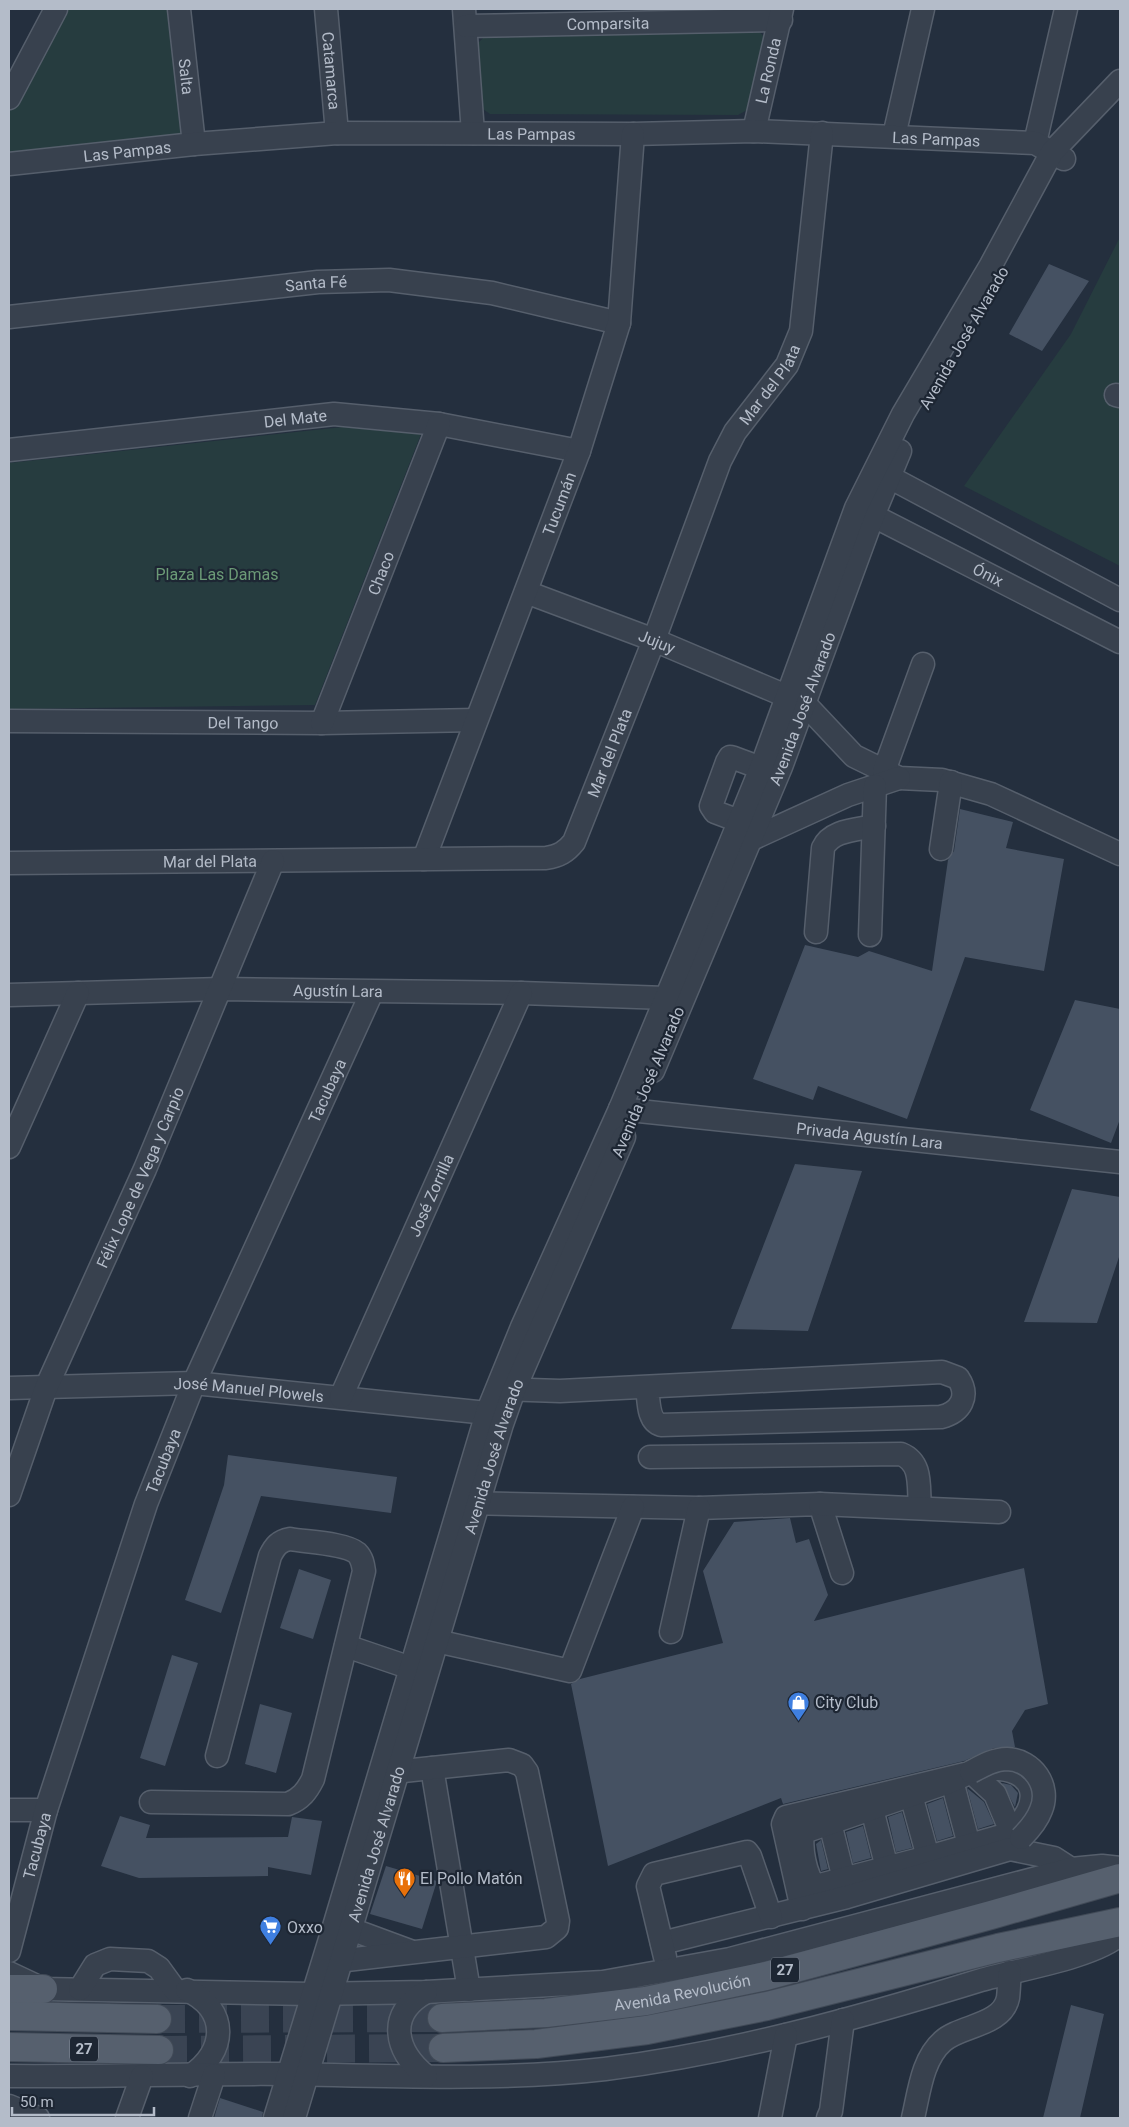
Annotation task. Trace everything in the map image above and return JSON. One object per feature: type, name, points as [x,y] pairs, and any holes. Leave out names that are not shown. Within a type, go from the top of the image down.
[{"type":"main road","name":"Avenida Revolución","points":[[442,2018],[546,2013],[646,2001],[766,1976],[992,1916],[1120,1878]]},
{"type":"main road","name":"Avenida Revolución","points":[[443,2048],[536,2044],[647,2030],[767,2006],[998,1948],[1120,1922]]},
{"type":"main road","points":[[9,1989],[43,1989]]},
{"type":"main road","name":"27","points":[[9,2016],[157,2019]]},
{"type":"main road","name":"27","points":[[9,2047],[159,2050]]},
{"type":"street","points":[[9,98],[56,9]]},
{"type":"street","name":"Salta","points":[[179,9],[194,144]]},
{"type":"street","name":"Catamarca","points":[[326,9],[337,133]]},
{"type":"street","points":[[894,136],[923,9]]},
{"type":"street","points":[[1051,152],[1066,9]]},
{"type":"street","name":"Comparsita","points":[[465,17],[781,14]]},
{"type":"street","name":"La Ronda","points":[[754,131],[781,14]]},
{"type":"street","points":[[465,17],[473,133]]},
{"type":"street","points":[[1051,152],[1110,89],[1120,81]]},
{"type":"street","points":[[1051,152],[1094,124],[1120,100]]},
{"type":"street","name":"Las Pampas","points":[[9,164],[194,144],[337,133],[633,134],[754,131],[894,136],[1051,152]]},
{"type":"street","name":"Mar del Plata","points":[[9,863],[546,858],[558,856],[567,851],[574,842],[654,640],[720,461],[735,432],[787,365],[801,331],[822,133]]},
{"type":"street","name":"Tucumán","points":[[424,859],[580,451],[619,323],[633,134]]},
{"type":"street","name":"Avenida José Alvarado","points":[[275,2118],[297,2075],[389,1773],[468,1503],[505,1389],[628,1110],[745,831],[796,700],[864,512],[882,473],[903,414],[991,265],[1051,152]]},
{"type":"street","name":"Santa Fé","points":[[9,317],[318,282],[389,280],[492,293],[619,323]]},
{"type":"street","name":"Del Mate","points":[[9,450],[334,414],[439,424],[580,451]]},
{"type":"street","name":"Chaco","points":[[322,723],[439,424]]},
{"type":"street","points":[[882,473],[1120,600]]},
{"type":"street","name":"Ónix","points":[[864,512],[1120,642]]},
{"type":"street","name":"Jujuy","points":[[526,592],[654,640],[796,700]]},
{"type":"street","points":[[870,935],[874,826],[886,778],[923,664]]},
{"type":"street","points":[[796,700],[854,756],[886,778]]},
{"type":"street","name":"Avenida José Alvarado","points":[[674,1000],[728,849],[745,831],[761,768],[796,700]]},
{"type":"street","name":"Del Tango","points":[[9,721],[322,723],[476,720]]},
{"type":"street","points":[[761,768],[730,758],[726,762],[711,806],[715,812],[745,831],[848,795],[886,778],[951,782],[991,794],[1120,854]]},
{"type":"street","points":[[941,849],[951,782]]},
{"type":"street","points":[[816,932],[823,848],[826,841],[833,835],[874,826]]},
{"type":"street","name":"Félix Lope de Vega y Carpio","points":[[9,1495],[46,1388],[145,1170],[273,861]]},
{"type":"street","name":"Agustín Lara","points":[[9,995],[221,989],[521,993],[674,1000]]},
{"type":"street","name":"Tacubaya","points":[[9,1950],[46,1810],[146,1504],[194,1383],[372,992]]},
{"type":"street","points":[[9,1147],[78,993]]},
{"type":"street","name":"José Zorrilla","points":[[341,1397],[521,993]]},
{"type":"street","name":"Privada Agustín Lara","points":[[628,1110],[1120,1162]]},
{"type":"street","points":[[505,1389],[560,1391],[942,1372],[958,1378],[964,1391],[960,1406],[955,1412],[941,1416],[661,1425],[653,1421],[651,1416],[647,1387]]},
{"type":"street","name":"José Manuel Plowels","points":[[9,1388],[194,1383],[487,1413]]},
{"type":"street","name":"Avenida José Alvarado","points":[[468,1503],[487,1413],[505,1389]]},
{"type":"street","points":[[650,1457],[901,1454],[911,1458],[916,1466],[920,1508]]},
{"type":"street","points":[[468,1503],[699,1508],[820,1504],[998,1512]]},
{"type":"street","points":[[820,1504],[842,1573]]},
{"type":"street","points":[[428,1640],[570,1672],[633,1507]]},
{"type":"street","points":[[671,1632],[699,1508]]},
{"type":"street","points":[[152,1802],[288,1804],[298,1800],[313,1778],[364,1571],[363,1561],[357,1553],[348,1548],[290,1539],[281,1541],[270,1556],[217,1756]]},
{"type":"street","name":"Avenida José Alvarado","points":[[389,1773],[409,1675],[428,1640]]},
{"type":"street","points":[[344,1654],[409,1675]]},
{"type":"street","points":[[662,1943],[802,1909],[925,1866],[1014,1840],[1038,1818],[1044,1796],[1043,1786],[1034,1770],[1019,1761],[1006,1759],[987,1763],[969,1774],[911,1796],[804,1832],[801,1844],[813,1884],[820,1885],[844,1880],[887,1868],[925,1866],[969,1845],[1014,1840],[1054,1858],[1071,1869]]},
{"type":"street","points":[[332,1961],[546,1937],[556,1928],[558,1921],[527,1772],[522,1765],[509,1760],[389,1773]]},
{"type":"street","points":[[432,1768],[464,1947],[469,1990]]},
{"type":"street","points":[[969,1774],[994,1794],[1014,1840]]},
{"type":"street","points":[[969,1774],[969,1845]]},
{"type":"street","points":[[802,1909],[783,1824],[786,1817],[969,1774]]},
{"type":"street","points":[[911,1796],[925,1866],[930,1906]]},
{"type":"street","points":[[872,1809],[887,1868]]},
{"type":"street","points":[[9,1810],[46,1810]]},
{"type":"street","points":[[830,1823],[844,1880]]},
{"type":"street","points":[[668,1971],[648,1886],[654,1874],[744,1852],[749,1854],[771,1917]]},
{"type":"street","points":[[9,1974],[43,1989],[322,1994],[426,1992],[603,1982],[730,1959],[1071,1869],[1102,1866],[1120,1868]]},
{"type":"street","points":[[343,1926],[413,1952]]},
{"type":"street","points":[[10,2082],[214,2075],[505,2076],[603,2069],[682,2058],[786,2035],[1087,1952],[1120,1934]]},
{"type":"street","points":[[80,1989],[95,1965],[110,1959],[148,1961],[160,1968],[181,1990],[201,1998],[212,2010],[218,2031],[214,2052],[200,2069],[190,2076]]},
{"type":"street","points":[[913,2118],[924,2073],[934,2051],[942,2041],[955,2033],[985,2021],[1000,2012],[1008,1999],[1010,1972]]},
{"type":"street","points":[[426,1992],[418,1996],[405,2010],[401,2019],[400,2039],[407,2058],[426,2076]]},
{"type":"street","points":[[828,2118],[831,2111],[842,2020]]},
{"type":"street","points":[[770,2118],[786,2035]]},
{"type":"street","points":[[200,2118],[214,2075]]},
{"type":"street","name":"Avenida José Alvarado","points":[[294,2118],[297,2075]]},
{"type":"street","points":[[127,2118],[142,2076]]},
{"type":"street","points":[[9,2106],[38,2118]]},
{"type":"green space","points":[[56,9],[180,9],[194,144],[9,164],[9,98]]},
{"type":"green space","points":[[759,31],[764,37],[747,110],[738,115],[490,114],[483,109],[477,44],[484,37]]},
{"type":"green space","points":[[1120,237],[1120,566],[964,486],[1071,334]]},
{"type":"green space","name":"Plaza Las Damas","points":[[343,427],[421,434],[315,705],[9,709],[9,463]]},
{"type":"building","points":[[1049,264],[1089,281],[1042,351],[1009,334]]},
{"type":"building","points":[[960,809],[1013,822],[1006,848],[1064,859],[1044,971],[965,957],[907,1119],[818,1086],[813,1100],[753,1079],[805,945],[858,957],[869,951],[932,971],[948,860],[954,851]]},
{"type":"building","points":[[1075,1000],[1120,1009],[1120,1119],[1111,1143],[1030,1110]]},
{"type":"building","points":[[795,1164],[862,1171],[808,1331],[731,1329]]},
{"type":"building","points":[[1072,1189],[1120,1197],[1120,1254],[1097,1323],[1024,1322]]},
{"type":"building","points":[[228,1455],[397,1477],[391,1513],[261,1496],[221,1613],[185,1600],[224,1485]]},
{"type":"building","name":"City Club","points":[[790,1518],[796,1543],[809,1539],[828,1595],[814,1621],[1024,1568],[1048,1704],[1025,1710],[1012,1731],[1015,1747],[994,1748],[964,1761],[783,1804],[781,1798],[608,1866],[571,1684],[580,1679],[723,1643],[703,1571],[734,1522]]},
{"type":"building","points":[[299,1569],[331,1580],[313,1639],[280,1628]]},
{"type":"building","points":[[172,1655],[198,1663],[165,1766],[140,1758]]},
{"type":"building","points":[[260,1704],[292,1713],[276,1773],[245,1764]]},
{"type":"building","points":[[1002,1783],[1011,1785],[1018,1793],[1015,1807]]},
{"type":"building","points":[[967,1788],[984,1802],[994,1824],[978,1829]]},
{"type":"building","points":[[943,1798],[953,1836],[937,1841],[927,1804]]},
{"type":"building","points":[[902,1812],[912,1848],[896,1852],[888,1817]]},
{"type":"building","points":[[120,1816],[150,1825],[146,1838],[288,1837],[292,1817],[322,1821],[311,1875],[268,1867],[268,1876],[139,1878],[101,1866]]},
{"type":"building","points":[[863,1826],[871,1858],[853,1863],[846,1832]]},
{"type":"building","points":[[821,1840],[828,1869],[821,1871],[816,1844]]},
{"type":"building","name":"El Pollo Matón","points":[[386,1866],[437,1881],[422,1929],[370,1914]]},
{"type":"building","points":[[1071,2005],[1104,2014],[1080,2118],[1043,2118]]},
{"type":"building","points":[[220,2098],[263,2112],[262,2118],[214,2118]]},
{"type":"tunnel","points":[[157,2019],[442,2018]]},
{"type":"tunnel","points":[[159,2050],[443,2048]]},
{"type":"place","name":"City Club","points":[[799,1721]]},
{"type":"place","name":"El Pollo Matón","points":[[404,1897]]},
{"type":"place","name":"Oxxo","points":[[271,1946]]}]
